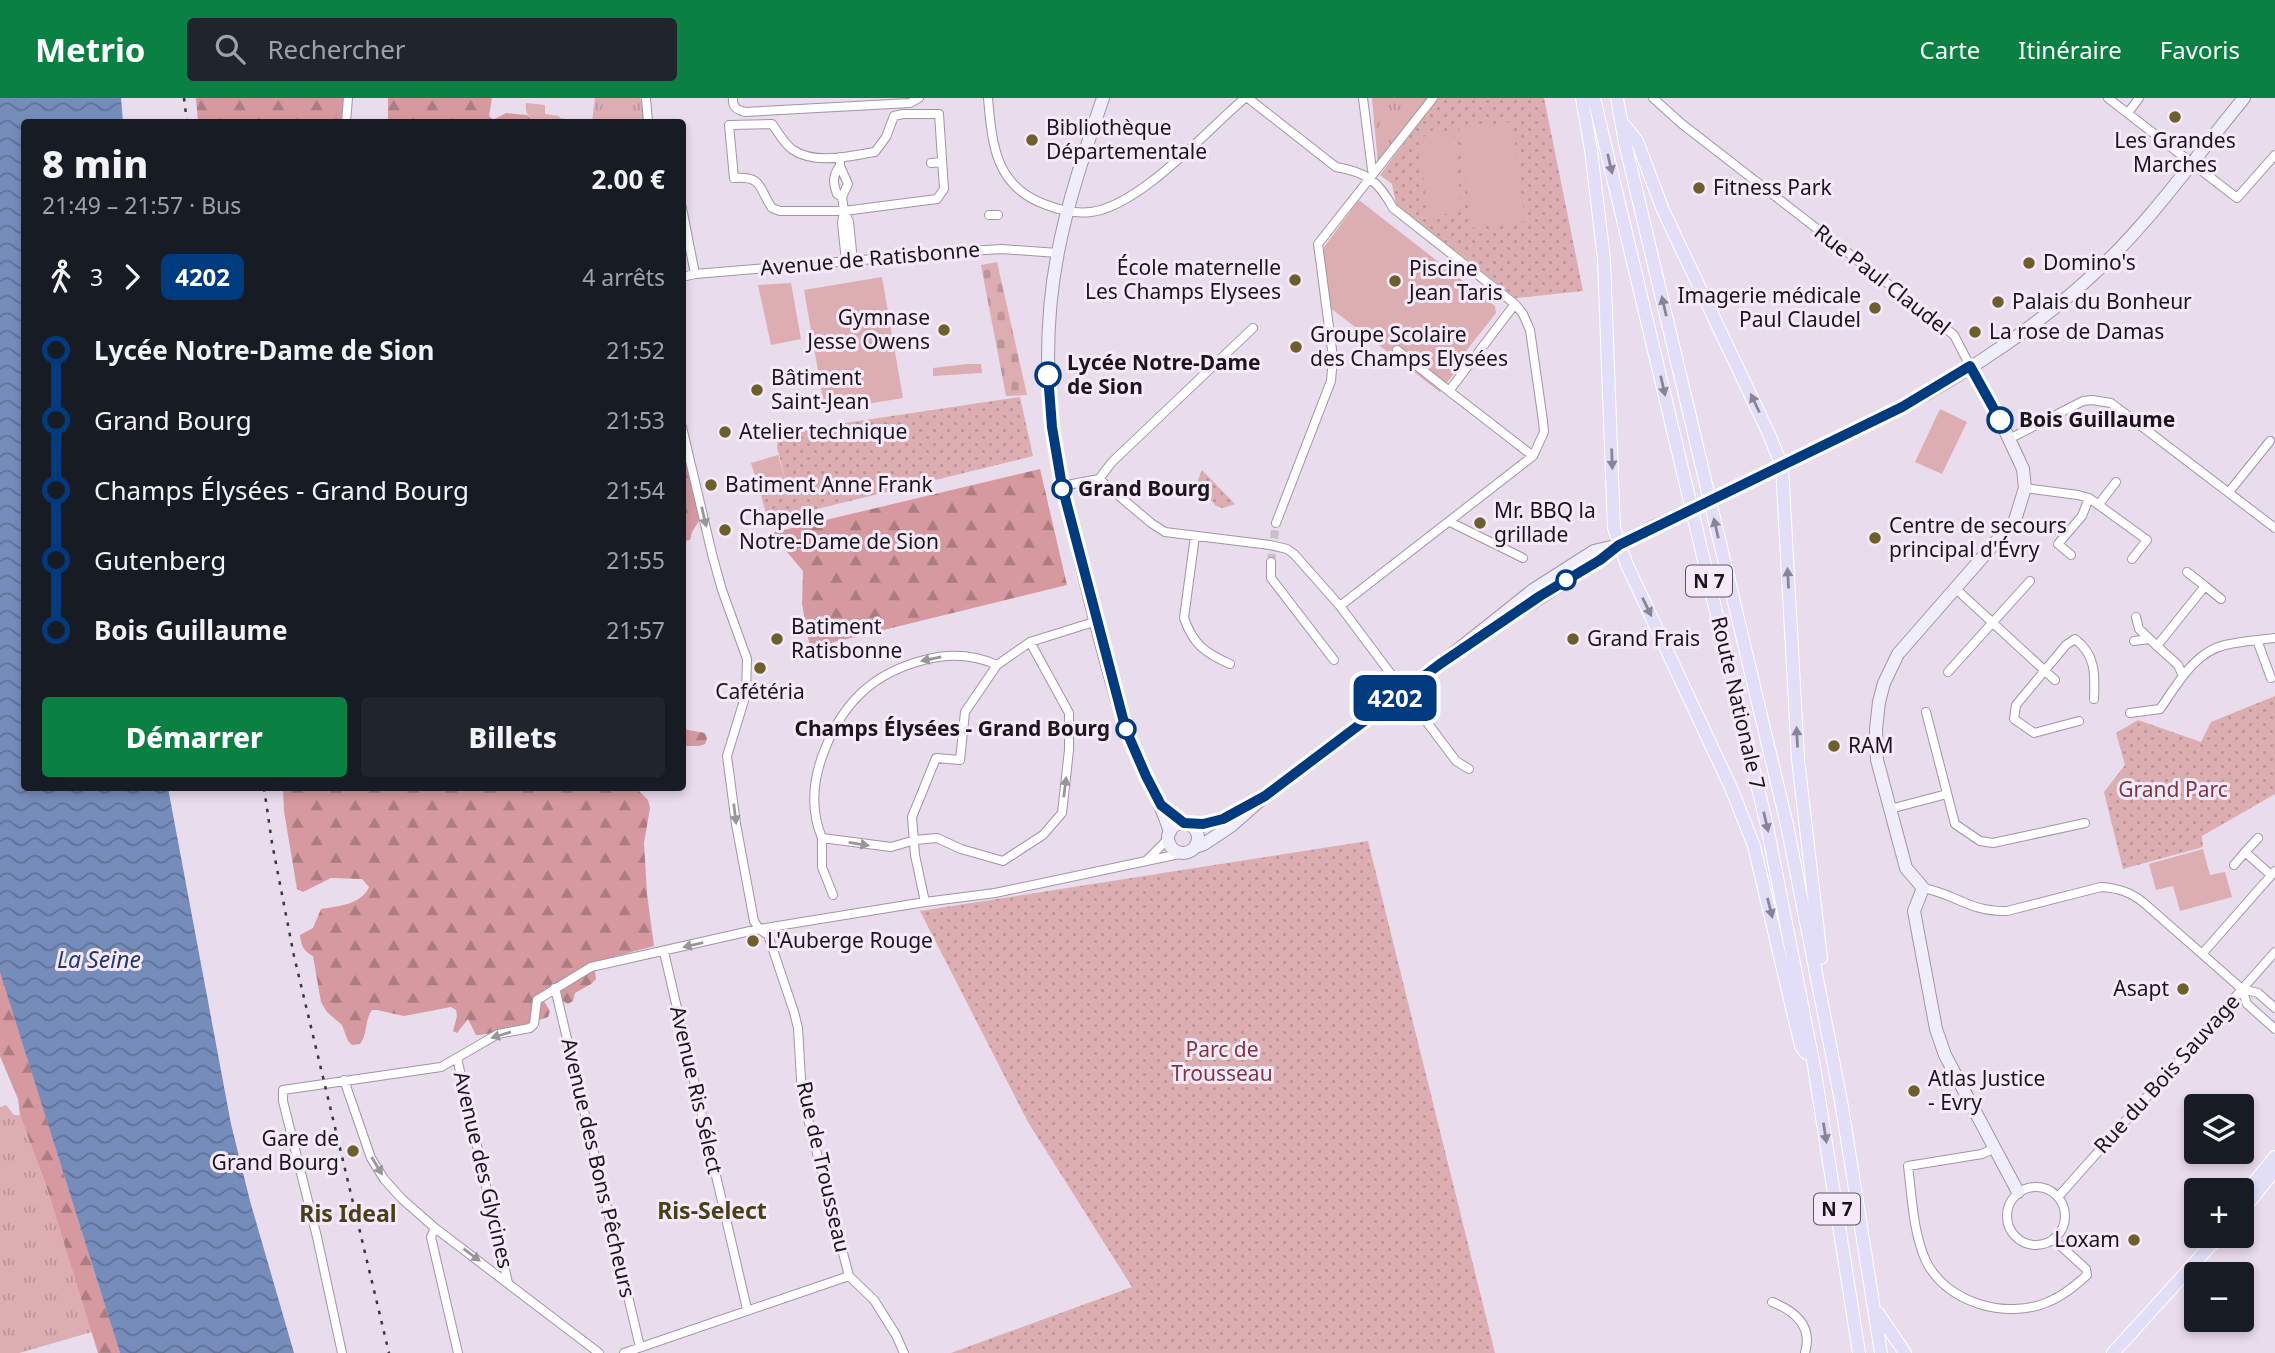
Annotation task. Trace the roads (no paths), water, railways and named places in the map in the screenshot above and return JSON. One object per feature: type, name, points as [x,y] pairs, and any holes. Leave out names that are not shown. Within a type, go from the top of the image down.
[{"type":"main road","points":[[1103,98],[1058,253],[1050,318],[1048,375],[1052,427],[1062,486],[1126,730],[1161,805],[1173,849],[1189,850],[1204,844],[1231,826],[1265,796],[1533,590],[1594,551],[1619,545],[1902,407],[1970,366],[2036,321],[2098,270],[2143,225],[2244,98]]},
{"type":"main road","points":[[1582,98],[1604,259],[1614,528],[1619,545],[1726,778],[1754,846],[1801,1046],[1814,1066]]},
{"type":"main road","name":"Route Nationale 7","points":[[1594,98],[1767,826],[1814,1066]]},
{"type":"main road","name":"Route Nationale 7","points":[[1617,98],[1787,825],[1827,1025]]},
{"type":"main road","points":[[1621,121],[1637,141],[1663,210],[1769,432],[1782,466],[1798,759],[1827,1025]]},
{"type":"main road","points":[[1970,366],[2020,461],[2025,488],[2015,520],[1898,654],[1884,682],[1876,729],[1877,751],[1906,868],[1923,888],[1914,911],[1936,1029],[1945,1055],[2018,1192]]},
{"type":"main road","points":[[1169,835],[1176,825],[1214,823],[1265,796]]},
{"type":"main road","points":[[1161,805],[1198,834],[1198,843],[1189,850]]},
{"type":"main road","name":"N 7","points":[[1827,1025],[1881,1353]]},
{"type":"main road","name":"N 7","points":[[1814,1066],[1859,1353]]},
{"type":"main road","points":[[2254,1182],[2275,1157]]},
{"type":"main road","points":[[2254,1197],[2275,1170]]},
{"type":"main road","points":[[2113,1353],[2206,1248]]},
{"type":"main road","points":[[1873,1305],[1905,1353]]},
{"type":"street","points":[[346,119],[348,98]]},
{"type":"street","points":[[646,98],[648,119]]},
{"type":"street","points":[[733,98],[733,105],[745,112],[910,103],[919,98]]},
{"type":"street","points":[[988,98],[991,136],[999,163],[1009,180],[1039,202],[1068,212],[1091,212],[1109,208],[1145,188],[1247,98],[1336,167],[1371,174]]},
{"type":"street","points":[[1340,606],[1533,456],[1544,432],[1530,330],[1523,314],[1515,304],[1393,208],[1371,174],[1363,98]]},
{"type":"street","points":[[1276,523],[1331,381],[1332,357],[1318,244],[1433,98]]},
{"type":"street","name":"Rue Paul Claudel","points":[[1653,98],[1682,124],[1954,335],[1970,366]]},
{"type":"street","points":[[2108,98],[2237,198],[2275,155]]},
{"type":"street","points":[[2128,113],[2139,98]]},
{"type":"street","points":[[939,114],[942,162],[944,189],[937,199],[919,196],[844,211],[780,211],[772,208],[755,179],[734,178],[729,125],[772,124],[791,149],[810,157],[840,162],[874,152],[886,137],[894,116],[939,114]]},
{"type":"street","points":[[840,162],[848,184],[842,197],[842,223],[850,261]]},
{"type":"street","points":[[840,162],[834,173],[833,183],[837,194],[842,197]]},
{"type":"street","points":[[931,163],[942,162]]},
{"type":"street","points":[[686,225],[695,274]]},
{"type":"street","points":[[968,241],[970,251]]},
{"type":"street","name":"Avenue de Ratisbonne","points":[[686,276],[724,267],[850,261],[1002,249],[1058,253]]},
{"type":"street","points":[[1449,391],[1515,304]]},
{"type":"street","points":[[1062,486],[1099,479],[1112,462],[1253,328]]},
{"type":"street","points":[[1397,350],[1533,456]]},
{"type":"street","points":[[2009,439],[2072,405],[2092,400],[2102,401],[2120,408],[2275,528]]},
{"type":"street","points":[[2229,492],[2270,440]]},
{"type":"street","name":"Rue de Trousseau","points":[[686,444],[722,590],[747,659],[746,695],[727,756],[754,921],[768,935],[794,1012],[798,1028],[802,1097],[849,1276],[873,1300],[896,1335],[904,1353]]},
{"type":"street","points":[[1099,479],[1165,532],[1287,549],[1310,570],[1340,606],[1456,761],[1469,769]]},
{"type":"street","points":[[2099,504],[2116,482]]},
{"type":"street","points":[[2025,488],[2078,495],[2099,504],[2147,540],[2132,559]]},
{"type":"street","points":[[2071,555],[2058,544],[2082,516],[2089,498]]},
{"type":"street","points":[[1450,522],[1523,558]]},
{"type":"street","points":[[1195,536],[1184,618],[1198,644],[1208,654],[1230,664]]},
{"type":"street","points":[[1271,562],[1271,578],[1334,660]]},
{"type":"street","points":[[2187,572],[2221,598]]},
{"type":"street","points":[[1948,672],[2030,581]]},
{"type":"street","points":[[2157,646],[2205,586]]},
{"type":"street","points":[[1956,589],[2055,680]]},
{"type":"street","points":[[2136,617],[2139,629],[2178,666],[2183,676]]},
{"type":"street","points":[[925,902],[915,855],[912,817],[936,758],[960,760],[965,712],[997,665],[1030,642],[1097,621]]},
{"type":"street","points":[[2130,713],[2160,709],[2196,660],[2209,651],[2223,645],[2275,638]]},
{"type":"street","points":[[2078,721],[2034,733],[2014,719],[2016,705],[2066,645],[2075,639],[2085,647],[2095,670],[2094,699]]},
{"type":"street","points":[[2134,641],[2149,639]]},
{"type":"street","points":[[2257,640],[2271,678]]},
{"type":"street","points":[[822,838],[891,847],[915,840],[937,838],[961,849],[1003,861],[1042,835],[1062,813],[1069,750],[1069,713],[1030,642]]},
{"type":"street","points":[[833,895],[822,867],[822,838],[814,794],[820,762],[838,720],[858,695],[888,672],[933,657],[956,655],[971,656],[997,665]]},
{"type":"street","points":[[1926,712],[1955,824],[1980,841],[1993,843],[2085,824]]},
{"type":"street","points":[[1890,809],[1947,794]]},
{"type":"street","points":[[1147,860],[1169,835]]},
{"type":"street","points":[[2234,865],[2258,838]]},
{"type":"street","points":[[342,1353],[317,1237],[283,1101],[283,1090],[434,1069],[498,1034],[530,1028],[534,1024],[537,1000],[591,967],[760,929],[995,893],[1171,857],[1189,850]]},
{"type":"street","points":[[2202,954],[2273,873],[2245,852]]},
{"type":"street","points":[[1923,888],[1934,890],[1965,905],[1992,911],[2007,911],[2101,887],[2117,888],[2138,898],[2242,989],[2258,993],[2275,1008]]},
{"type":"street","name":"Avenue Ris Sélect","points":[[664,952],[747,1309]]},
{"type":"street","name":"Rue du Bois Sauvage","points":[[2058,1197],[2275,952]]},
{"type":"street","name":"Avenue des Bons Pêcheurs","points":[[555,988],[640,1347]]},
{"type":"street","points":[[2242,989],[2247,1004],[2275,1029]]},
{"type":"street","name":"Avenue des Glycines","points":[[457,1058],[508,1283]]},
{"type":"street","points":[[344,1080],[371,1158],[384,1179],[402,1199],[435,1228],[599,1353]]},
{"type":"street","points":[[1995,1148],[1982,1154],[1908,1166],[1919,1240],[1926,1262],[1936,1277],[1953,1293],[2000,1309],[2025,1309],[2047,1303],[2071,1290],[2087,1275],[2086,1269],[2053,1239]]},
{"type":"street","points":[[2039,1187],[2046,1188],[2058,1197],[2065,1214],[2060,1232],[2053,1239],[2045,1243],[2027,1244],[2012,1233],[2006,1216],[2012,1199],[2018,1192],[2039,1187]]},
{"type":"street","points":[[435,1228],[431,1237],[458,1353]]},
{"type":"street","points":[[624,1353],[849,1276]]},
{"type":"street","points":[[1772,1302],[1786,1307],[1799,1317],[1806,1331],[1805,1353]]},
{"type":"water","name":"La Seine","points":[[0,98],[121,98],[123,119],[21,119],[21,791],[169,791],[231,1124],[250,1201],[294,1353],[120,1353],[0,972]]},
{"type":"tunnel","points":[[1271,562],[1276,523]]},
{"type":"railway","points":[[184,98],[187,119]]},
{"type":"railway","points":[[264,791],[294,956],[389,1353]]},
{"type":"place","name":"Les Grandes Marches","points":[[2175,117]]},
{"type":"place","name":"Bibliothèque Départementale","points":[[1032,140]]},
{"type":"place","name":"Fitness Park","points":[[1699,188]]},
{"type":"place","name":"Domino's","points":[[2029,263]]},
{"type":"place","name":"École maternelle Les Champs Elysees","points":[[1295,280]]},
{"type":"place","name":"Piscine Jean Taris","points":[[1395,281]]},
{"type":"place","name":"Palais du Bonheur","points":[[1998,302]]},
{"type":"place","name":"Imagerie médicale Paul Claudel","points":[[1875,308]]},
{"type":"place","name":"Gymnase Jesse Owens","points":[[944,330]]},
{"type":"place","name":"La rose de Damas","points":[[1975,332]]},
{"type":"place","name":"Groupe Scolaire des Champs Elysées","points":[[1296,347]]},
{"type":"place","name":"Lycée Notre-Dame de Sion","points":[[1048,375]]},
{"type":"place","name":"Bâtiment Saint-Jean","points":[[757,390]]},
{"type":"place","name":"Bois Guillaume","points":[[2000,420]]},
{"type":"place","name":"Atelier technique","points":[[725,432]]},
{"type":"place","name":"Batiment Anne Frank","points":[[711,485]]},
{"type":"place","name":"Grand Bourg","points":[[1062,489]]},
{"type":"place","name":"Mr. BBQ la grillade","points":[[1480,523]]},
{"type":"place","name":"Chapelle Notre-Dame de Sion","points":[[725,530]]},
{"type":"place","name":"Centre de secours principal d'Évry","points":[[1875,538]]},
{"type":"place","name":"Batiment Ratisbonne","points":[[777,639]]},
{"type":"place","name":"Grand Frais","points":[[1573,639]]},
{"type":"place","name":"Cafétéria","points":[[760,668]]},
{"type":"place","name":"Champs Élysées - Grand Bourg","points":[[1126,729]]},
{"type":"place","name":"RAM","points":[[1834,746]]},
{"type":"place","name":"L'Auberge Rouge","points":[[753,941]]},
{"type":"place","name":"Asapt","points":[[2183,989]]},
{"type":"place","name":"Atlas Justice - Evry","points":[[1914,1091]]},
{"type":"place","name":"Gare de Grand Bourg","points":[[353,1151]]},
{"type":"place","name":"Loxam","points":[[2134,1240]]},
{"type":"district","name":"Ris-Select","points":[[712,1211]]},
{"type":"district","name":"Ris Ideal","points":[[348,1214]]},
{"type":"park label","name":"Grand Parc","points":[[2173,790]]},
{"type":"park label","name":"Parc de Trousseau","points":[[1222,1062]]}]
